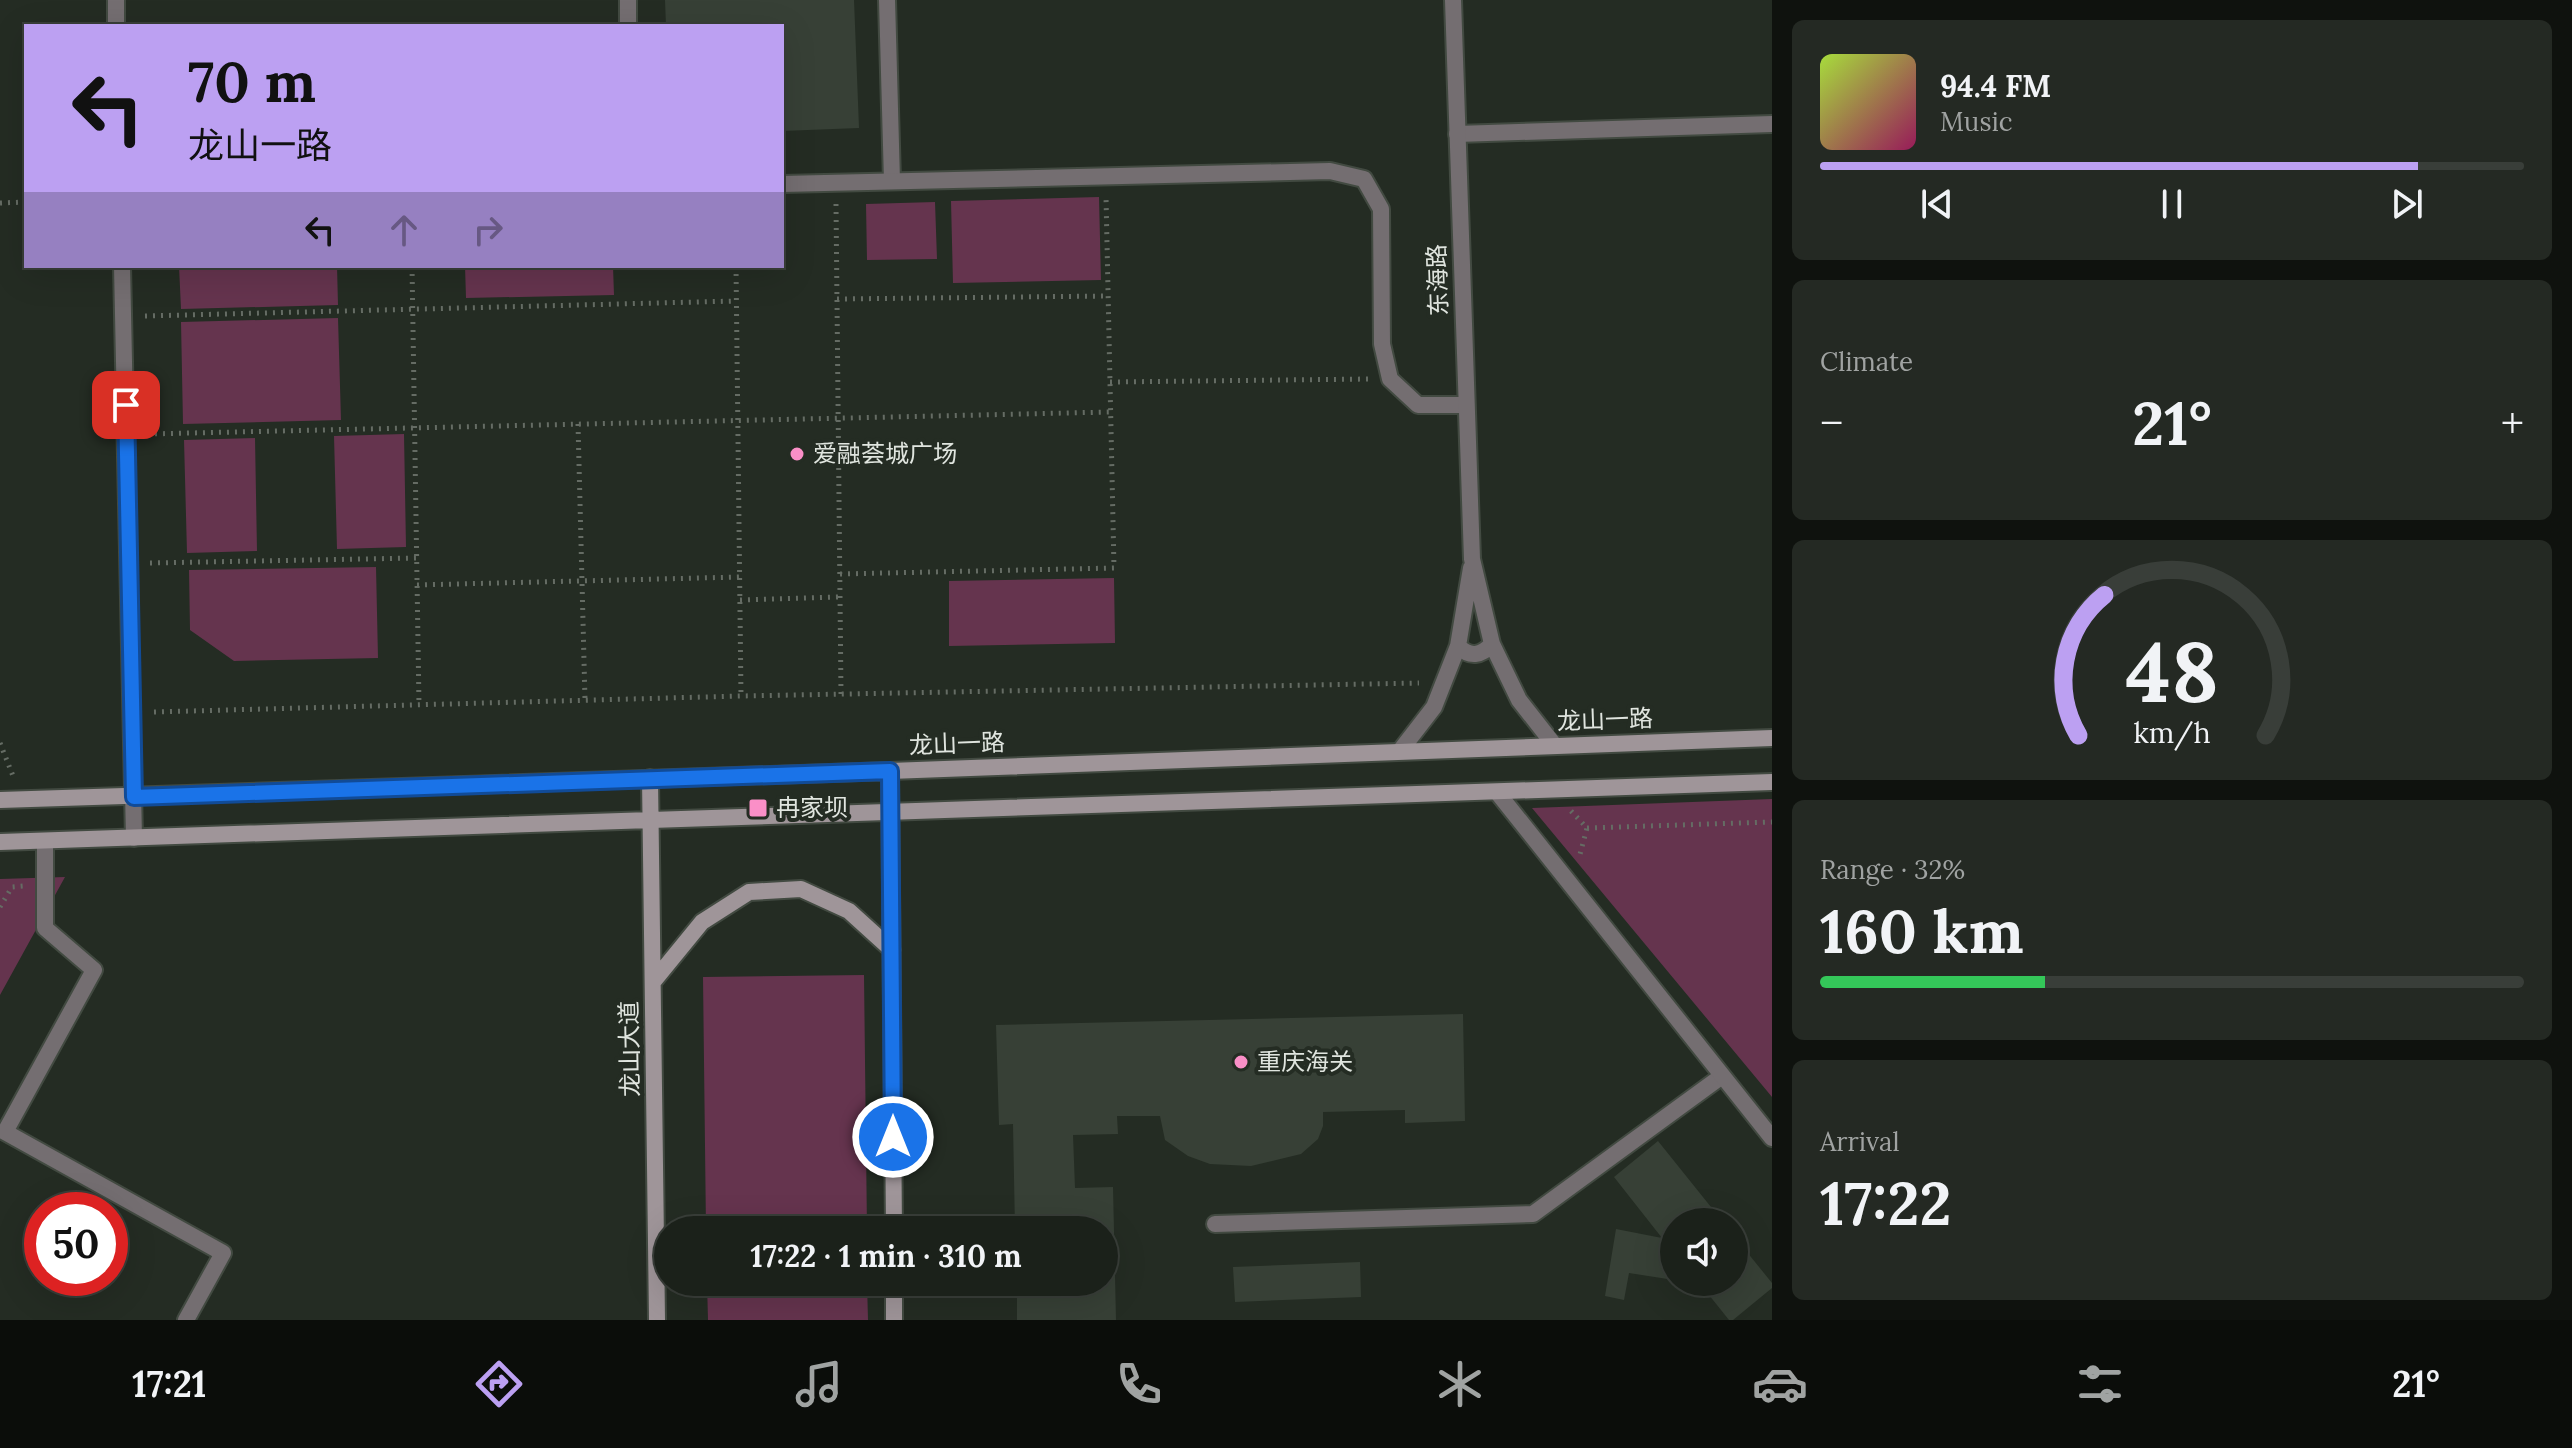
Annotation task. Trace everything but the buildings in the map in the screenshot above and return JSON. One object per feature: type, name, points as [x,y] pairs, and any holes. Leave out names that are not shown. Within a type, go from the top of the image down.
[{"type":"main road","name":"龙山一路","points":[[0,800],[1772,738]]},
{"type":"main road","points":[[890,771],[894,1216]]},
{"type":"main road","name":"龙山大道","points":[[650,778],[657,1320]]},
{"type":"main road","points":[[0,842],[1772,782]]},
{"type":"main road","points":[[653,982],[702,922],[749,892],[801,889],[849,911],[892,950]]},
{"type":"main road","points":[[894,1296],[894,1320]]},
{"type":"street","points":[[116,0],[116,24]]},
{"type":"street","points":[[628,0],[628,24]]},
{"type":"street","points":[[887,0],[892,181]]},
{"type":"street","name":"东海路","points":[[1453,0],[1472,559]]},
{"type":"street","points":[[1457,134],[1772,124]]},
{"type":"street","points":[[784,184],[1330,171],[1364,179],[1381,209],[1382,344],[1390,379],[1418,405],[1466,405]]},
{"type":"street","points":[[122,268],[134,838]]},
{"type":"street","points":[[1472,559],[1492,644],[1519,700],[1555,746]]},
{"type":"street","points":[[1400,751],[1434,707],[1458,646],[1472,559]]},
{"type":"street","points":[[1458,646],[1475,655],[1485,652],[1492,644]]},
{"type":"street","points":[[1497,792],[1772,1138]]},
{"type":"street","points":[[45,841],[45,928],[94,970],[5,1132],[223,1253],[186,1320]]},
{"type":"street","points":[[1215,1224],[1533,1214],[1722,1076]]},
{"type":"path","points":[[840,574],[1114,568],[1106,176]]},
{"type":"path","points":[[836,183],[841,694]]},
{"type":"path","points":[[0,203],[24,202]]},
{"type":"path","points":[[412,268],[419,705]]},
{"type":"path","points":[[736,268],[741,696]]},
{"type":"path","points":[[837,299],[1108,296]]},
{"type":"path","points":[[124,316],[736,301]]},
{"type":"path","points":[[1110,382],[1390,379]]},
{"type":"path","points":[[126,434],[1110,412]]},
{"type":"path","points":[[578,424],[585,700]]},
{"type":"path","points":[[129,563],[417,558]]},
{"type":"path","points":[[417,585],[739,577]]},
{"type":"path","points":[[740,600],[840,597]]},
{"type":"path","points":[[133,713],[741,696],[1443,683]]},
{"type":"path","points":[[0,743],[22,800]]},
{"type":"path","points":[[1551,790],[1587,828],[1772,822]]},
{"type":"path","points":[[1573,886],[1587,828]]},
{"type":"shaded area","points":[[1099,197],[1101,280],[953,283],[951,201]]},
{"type":"shaded area","points":[[935,202],[937,259],[867,260],[866,204]]},
{"type":"shaded area","points":[[179,268],[337,268],[338,305],[181,309]]},
{"type":"shaded area","points":[[465,268],[613,268],[614,295],[466,298]]},
{"type":"shaded area","points":[[338,318],[341,420],[183,424],[181,322]]},
{"type":"shaded area","points":[[404,434],[406,547],[337,549],[334,436]]},
{"type":"shaded area","points":[[255,438],[257,551],[187,553],[184,440]]},
{"type":"shaded area","points":[[376,567],[378,658],[234,661],[190,630],[189,570]]},
{"type":"shaded area","points":[[1114,578],[1115,643],[949,646],[949,581]]},
{"type":"shaded area","points":[[1772,799],[1772,1097],[1532,808]]},
{"type":"shaded area","points":[[65,877],[0,995],[0,879]]},
{"type":"shaded area","points":[[864,975],[867,1216],[706,1216],[703,977]]},
{"type":"shaded area","points":[[707,1296],[867,1296],[868,1320],[708,1320]]},
{"type":"place","name":"爱融荟城广场","points":[[797,454]]},
{"type":"place","name":"冉家坝","points":[[758,808]]},
{"type":"place","name":"重庆海关","points":[[1241,1062]]},
{"type":"route","points":[[126,405],[134,797],[890,771],[893,1137]]}]
